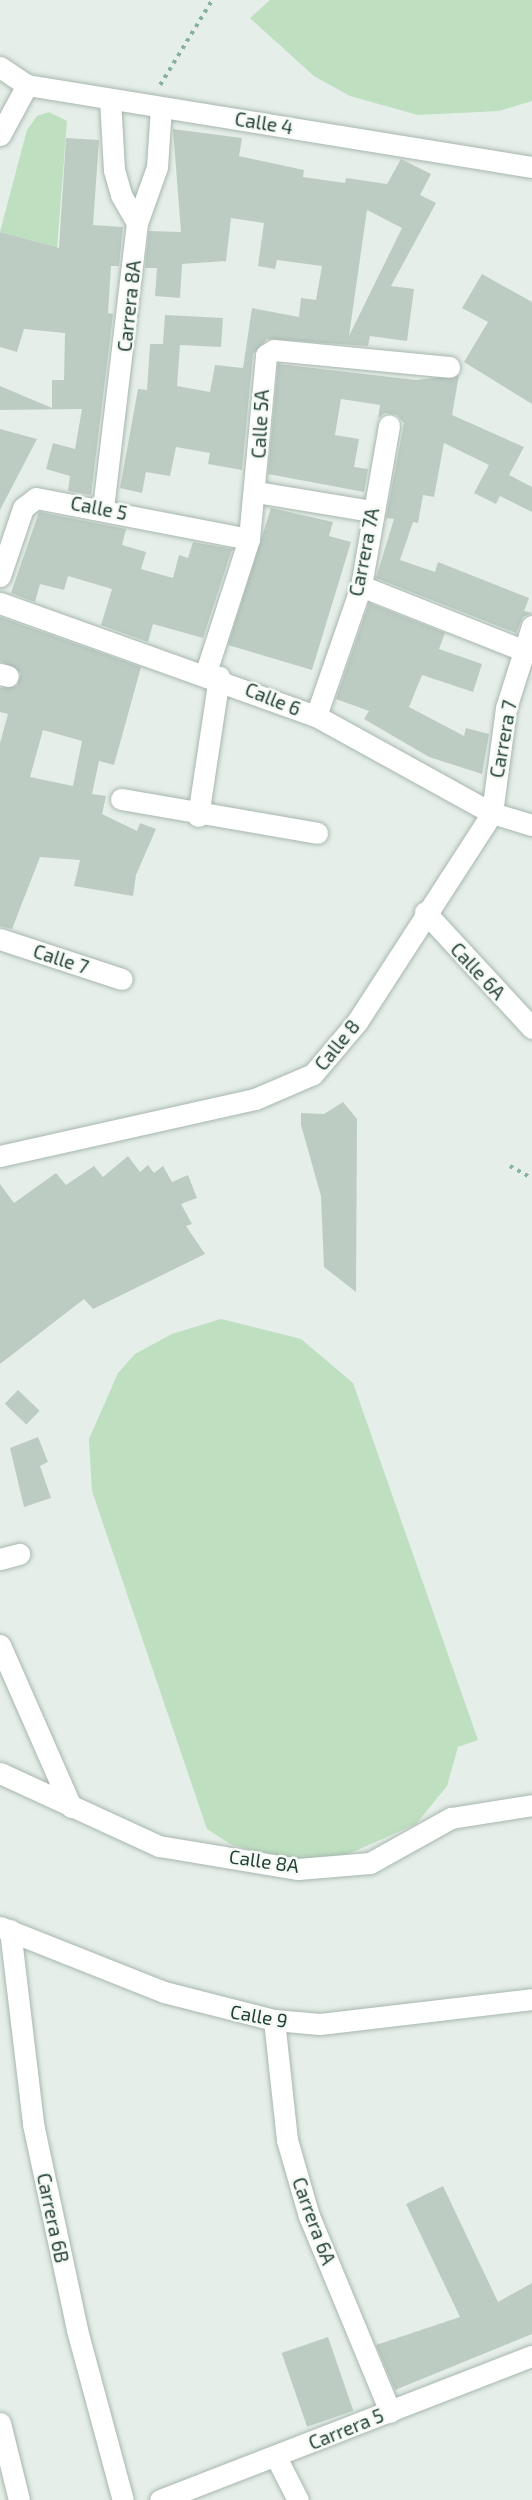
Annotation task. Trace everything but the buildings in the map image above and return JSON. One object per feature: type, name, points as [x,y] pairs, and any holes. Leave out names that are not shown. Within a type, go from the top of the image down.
[{"type":"street","name":"Calle 4","points":[[0,67],[27,85],[532,167]]},
{"type":"street","points":[[0,135],[27,85]]},
{"type":"street","points":[[110,99],[114,170],[121,195],[137,223]]},
{"type":"street","name":"Carrera 8A","points":[[103,508],[137,223],[158,167],[154,106]]},
{"type":"street","name":"Calle 5A","points":[[198,816],[212,675],[249,539],[257,492],[264,359],[269,351],[449,367]]},
{"type":"street","name":"Carrera 7A","points":[[316,716],[361,586],[388,425]]},
{"type":"street","points":[[257,492],[372,511]]},
{"type":"street","name":"Calle 5","points":[[0,576],[30,500],[103,508],[249,539]]},
{"type":"street","points":[[361,586],[523,650]]},
{"type":"street","name":"Calle 6","points":[[0,603],[212,675],[316,716],[492,813],[532,825]]},
{"type":"street","name":"Carrera 7","points":[[492,813],[506,708],[532,626]]},
{"type":"street","points":[[121,799],[198,816],[317,833]]},
{"type":"street","name":"Calle 8","points":[[0,1156],[255,1099],[304,1080],[357,1023],[425,912],[492,813]]},
{"type":"street","name":"Calle 6A","points":[[425,912],[532,1028]]},
{"type":"street","name":"Calle 7","points":[[0,939],[122,979]]},
{"type":"street","points":[[0,1645],[71,1807]]},
{"type":"street","name":"Calle 8A","points":[[0,1773],[159,1846],[298,1869],[370,1863],[451,1818],[532,1805]]},
{"type":"street","name":"Calle 9","points":[[5,1928],[164,1992],[274,2020],[320,2024],[532,1999]]},
{"type":"street","name":"Carrera 6B","points":[[5,1928],[33,2123],[77,2330],[123,2500]]},
{"type":"street","name":"Carrera 6A","points":[[274,2020],[288,2140],[309,2216],[390,2412]]},
{"type":"street","name":"Carrera 5","points":[[160,2500],[532,2356]]},
{"type":"street","points":[[0,2423],[19,2500]]},
{"type":"street","points":[[276,2457],[298,2500]]},
{"type":"path","points":[[154,106],[212,0]]},
{"type":"path","points":[[510,1166],[532,1178]]},
{"type":"green space","points":[[270,0],[532,0],[532,101],[499,111],[418,115],[350,96],[314,76],[250,18]]},
{"type":"green space","points":[[49,112],[67,121],[57,248],[0,232],[27,130],[37,116]]},
{"type":"green space","points":[[221,1319],[301,1339],[353,1383],[478,1740],[458,1747],[447,1786],[416,1824],[337,1859],[306,1862],[268,1855],[230,1844],[207,1829],[92,1491],[89,1439],[118,1373],[135,1354],[172,1334]]}]
